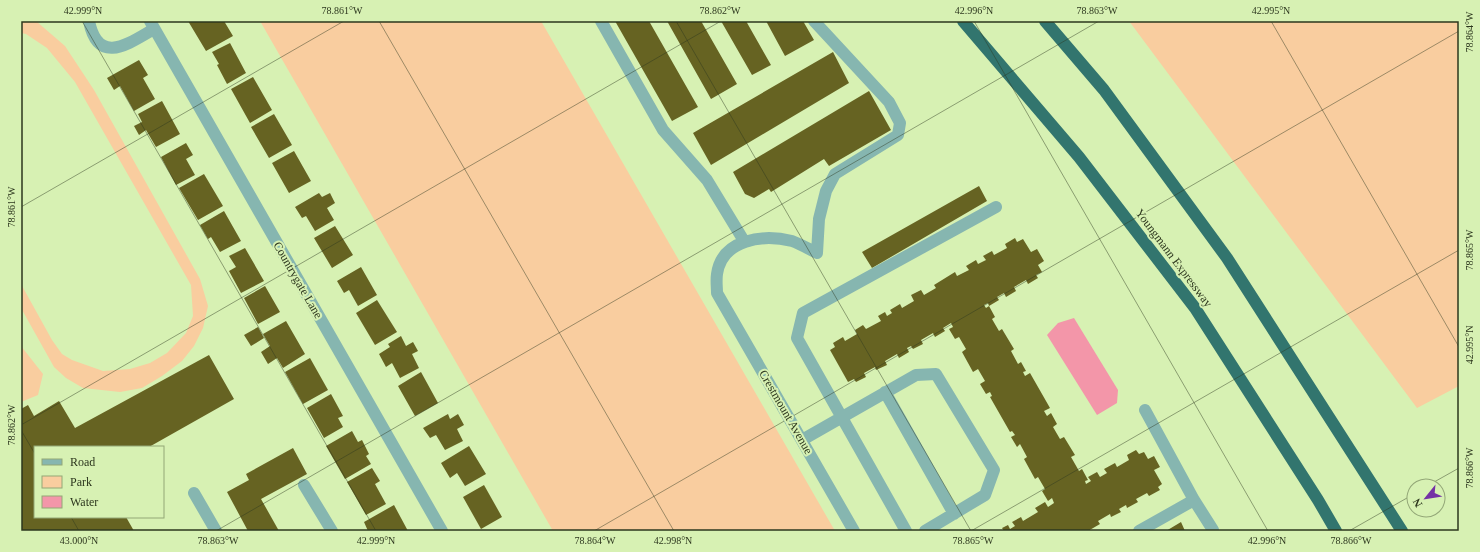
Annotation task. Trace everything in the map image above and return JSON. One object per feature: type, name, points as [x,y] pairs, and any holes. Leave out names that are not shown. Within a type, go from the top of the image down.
[{"type":"highway","name":"Youngmann Expressway","points":[[963,21],[1079,157],[1195,308],[1318,500],[1336,531]]},
{"type":"highway","points":[[1045,21],[1104,90],[1227,258],[1402,531]]},
{"type":"street","name":"Countrygate Lane","points":[[89,21],[91,31],[96,42],[106,48],[119,48],[132,42],[152,25],[442,531]]},
{"type":"street","points":[[601,21],[663,130],[707,180],[744,241],[773,238],[792,242],[817,252],[819,219],[826,191],[836,174],[898,135],[900,123],[889,102],[814,21]]},
{"type":"street","points":[[906,531],[797,338],[804,313],[996,207]]},
{"type":"street","name":"Crestmount Avenue","points":[[744,241],[730,251],[723,260],[717,273],[717,293],[854,531]]},
{"type":"street","points":[[802,440],[916,375],[936,374],[994,470],[985,495],[926,531]]},
{"type":"street","points":[[885,392],[954,514]]},
{"type":"street","points":[[1145,410],[1212,530]]},
{"type":"street","points":[[304,485],[332,531]]},
{"type":"street","points":[[194,493],[216,531]]},
{"type":"street","points":[[1139,531],[1194,500]]},
{"type":"green space","points":[[21,21],[36,21],[65,46],[94,90],[200,279],[208,306],[203,328],[194,346],[182,361],[162,376],[142,388],[120,392],[83,388],[66,378],[54,367],[21,308],[21,284],[52,340],[62,354],[72,360],[103,371],[130,369],[150,363],[167,353],[186,333],[193,316],[191,285],[75,82],[47,48],[26,34],[21,33]]},
{"type":"green space","points":[[260,21],[541,21],[835,531],[553,531]]},
{"type":"green space","points":[[1129,21],[1459,21],[1459,386],[1417,408]]},
{"type":"green space","points":[[21,346],[43,374],[38,395],[21,402]]},
{"type":"water","points":[[1074,318],[1118,390],[1117,403],[1097,415],[1047,335],[1058,323]]},
{"type":"building","points":[[188,21],[224,21],[233,36],[206,51]]},
{"type":"building","points":[[615,21],[649,21],[698,107],[672,121]]},
{"type":"building","points":[[667,21],[701,21],[737,84],[711,99]]},
{"type":"building","points":[[721,21],[746,21],[771,65],[752,75]]},
{"type":"building","points":[[766,21],[803,21],[814,40],[785,56]]},
{"type":"building","points":[[230,43],[246,73],[227,84],[217,65],[219,64],[212,52]]},
{"type":"building","points":[[833,52],[849,83],[711,165],[693,133]]},
{"type":"building","points":[[139,60],[148,75],[143,78],[155,99],[134,111],[120,86],[114,90],[107,78]]},
{"type":"building","points":[[253,77],[272,110],[250,123],[231,89]]},
{"type":"building","points":[[869,91],[891,130],[829,166],[824,159],[771,192],[769,189],[754,198],[745,194],[733,172]]},
{"type":"building","points":[[162,101],[180,134],[156,147],[146,130],[139,135],[134,126],[142,122],[138,114]]},
{"type":"building","points":[[274,114],[292,145],[269,158],[251,127]]},
{"type":"building","points":[[186,143],[193,155],[186,159],[195,175],[176,185],[161,157]]},
{"type":"building","points":[[294,151],[311,181],[289,193],[272,163]]},
{"type":"building","points":[[204,174],[223,206],[198,220],[179,188]]},
{"type":"building","points":[[979,186],[987,201],[872,268],[862,252]]},
{"type":"building","points":[[319,193],[322,197],[330,193],[335,203],[327,208],[334,220],[315,231],[306,216],[302,218],[295,207]]},
{"type":"building","points":[[224,211],[241,241],[220,252],[211,237],[208,239],[200,225]]},
{"type":"building","points":[[335,226],[353,255],[332,268],[314,238]]},
{"type":"building","points":[[1015,238],[1017,242],[1023,239],[1031,252],[1037,249],[1044,261],[1038,265],[1042,272],[1036,275],[1038,278],[1028,284],[1026,280],[1014,287],[1016,291],[1006,297],[1004,293],[997,297],[999,300],[989,306],[995,317],[992,319],[999,331],[1002,329],[1014,349],[1011,351],[1018,364],[1021,362],[1026,371],[1023,372],[1025,376],[1030,373],[1050,408],[1044,411],[1047,416],[1051,413],[1057,424],[1053,427],[1060,439],[1064,437],[1075,455],[1071,457],[1079,471],[1082,469],[1088,480],[1085,481],[1086,484],[1091,481],[1088,477],[1097,472],[1100,477],[1107,473],[1104,469],[1115,463],[1117,467],[1129,460],[1127,455],[1136,450],[1139,454],[1144,452],[1148,459],[1154,456],[1160,467],[1154,470],[1162,484],[1158,487],[1160,490],[1149,496],[1147,493],[1136,499],[1138,502],[1127,508],[1126,505],[1119,509],[1121,512],[1111,517],[1110,514],[1098,521],[1100,524],[1088,531],[1004,531],[1002,528],[1008,525],[1010,529],[1015,526],[1012,522],[1021,517],[1023,521],[1038,512],[1035,508],[1045,502],[1048,507],[1054,503],[1052,498],[1048,501],[1042,491],[1045,489],[1038,477],[1035,479],[1024,459],[1027,457],[1020,444],[1017,447],[1011,437],[1015,435],[1012,431],[1010,432],[990,397],[992,396],[990,392],[986,394],[980,384],[985,381],[978,369],[973,372],[962,352],[966,349],[959,337],[955,339],[949,329],[953,327],[951,323],[943,328],[945,331],[935,337],[933,333],[921,340],[923,344],[913,349],[911,346],[907,348],[909,352],[899,358],[897,354],[885,361],[887,365],[876,370],[875,367],[864,373],[866,377],[856,382],[854,379],[848,382],[830,350],[835,347],[833,343],[843,337],[845,341],[857,334],[855,330],[863,325],[866,329],[881,321],[878,316],[885,312],[887,316],[892,313],[890,310],[900,304],[902,308],[914,301],[911,295],[921,290],[924,295],[936,288],[934,285],[955,272],[957,276],[969,270],[966,266],[976,260],[978,264],[986,260],[983,256],[992,251],[994,255],[1007,248],[1005,244]],"holes":[[[988,303],[989,306],[986,308],[984,305]]]},
{"type":"building","points":[[245,248],[264,281],[241,293],[229,271],[236,267],[229,256]]},
{"type":"building","points":[[361,267],[377,295],[358,306],[349,290],[344,293],[337,281]]},
{"type":"building","points":[[265,286],[280,312],[258,324],[244,298]]},
{"type":"building","points":[[377,300],[397,332],[375,345],[356,313]]},
{"type":"building","points":[[286,321],[305,354],[283,368],[277,358],[268,364],[261,352],[270,346],[263,334]]},
{"type":"building","points":[[258,327],[264,338],[251,346],[244,335]]},
{"type":"building","points":[[401,336],[406,346],[413,342],[418,351],[412,354],[419,368],[400,378],[392,363],[386,367],[379,354],[390,347],[388,344]]},
{"type":"building","points":[[209,355],[234,399],[151,446],[34,446],[34,518],[127,518],[134,531],[21,531],[21,409],[28,405],[34,416],[59,401],[75,428]]},
{"type":"building","points":[[310,358],[328,390],[303,404],[285,372]]},
{"type":"building","points":[[421,372],[438,403],[415,416],[398,386]]},
{"type":"building","points":[[331,394],[343,416],[338,418],[343,427],[324,438],[307,408]]},
{"type":"building","points":[[448,414],[450,419],[458,414],[464,425],[457,429],[463,441],[445,450],[436,435],[430,438],[423,428]]},
{"type":"building","points":[[352,431],[358,442],[362,440],[369,454],[366,456],[371,464],[345,479],[326,446]]},
{"type":"building","points":[[469,446],[486,474],[465,486],[457,473],[450,478],[441,463]]},
{"type":"building","points":[[293,448],[307,474],[261,499],[279,531],[248,531],[227,492],[249,480],[246,474]]},
{"type":"building","points":[[372,468],[380,481],[375,484],[386,504],[366,515],[347,482]]},
{"type":"building","points":[[484,485],[502,517],[481,529],[463,497]]},
{"type":"building","points":[[394,505],[408,531],[368,531],[364,522]]},
{"type":"building","points":[[1181,522],[1185,531],[1166,531]]}]
